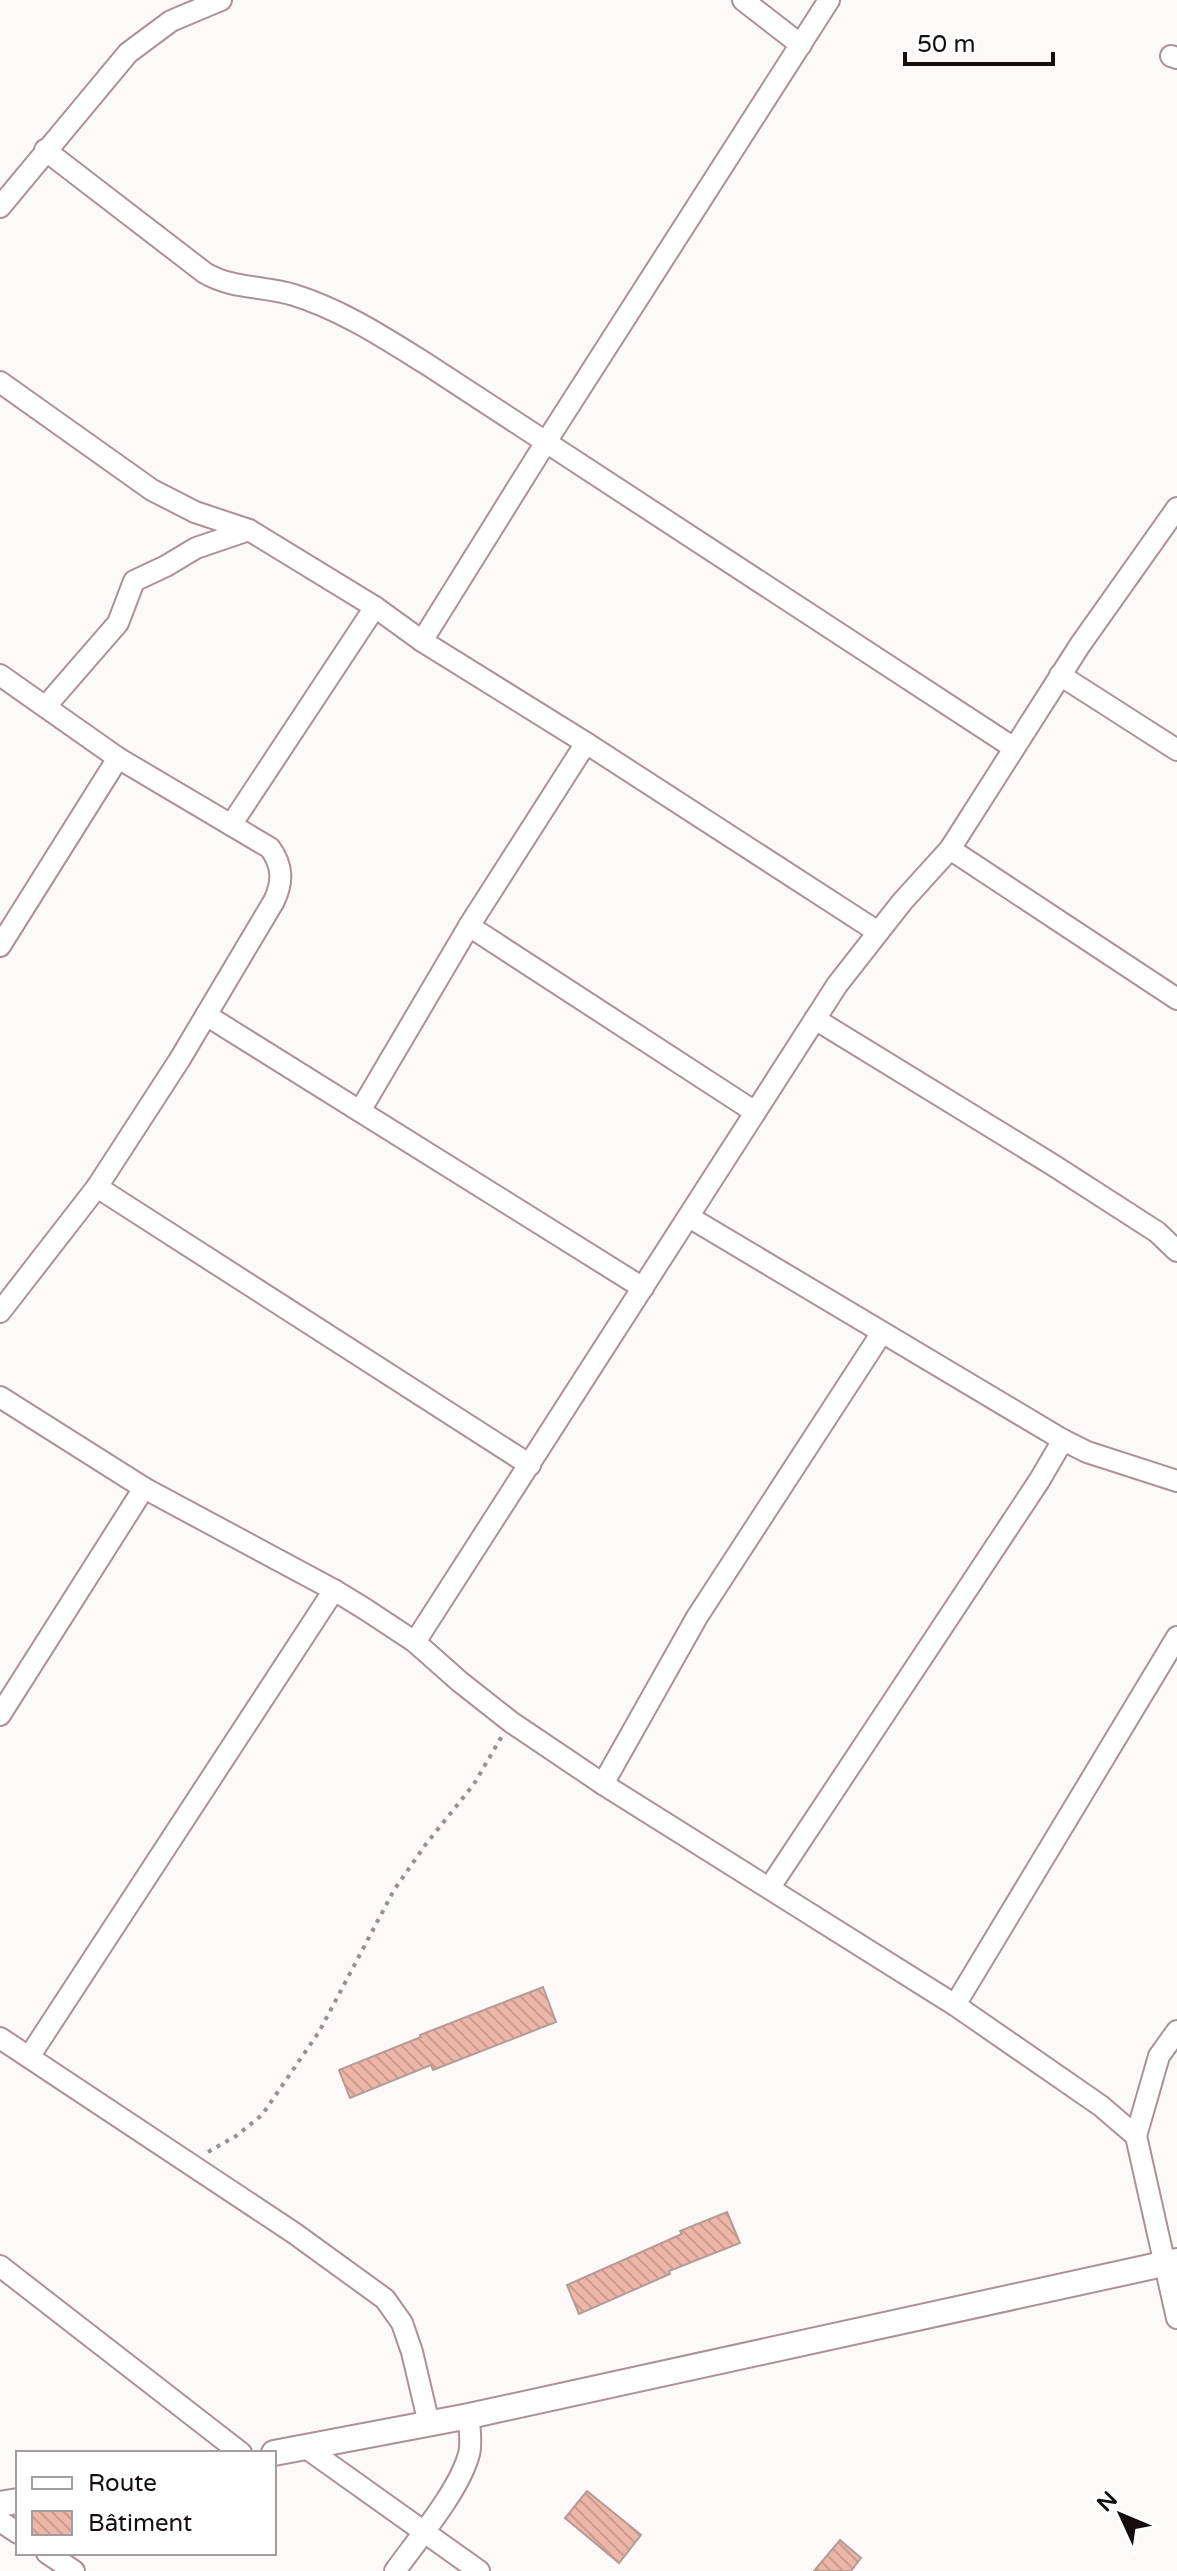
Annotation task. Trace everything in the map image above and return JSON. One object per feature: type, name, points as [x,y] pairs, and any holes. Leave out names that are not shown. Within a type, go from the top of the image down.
[{"type":"street","points":[[0,207],[128,53],[171,21],[221,0]]},
{"type":"street","points":[[743,0],[801,45]]},
{"type":"street","points":[[422,641],[829,0]]},
{"type":"street","points":[[45,150],[220,282],[290,294],[321,304],[356,321],[1014,748]]},
{"type":"street","points":[[0,382],[152,490],[195,512],[249,530],[375,607],[422,641],[878,932]]},
{"type":"street","points":[[415,1642],[837,985],[950,849],[1060,675],[1177,508]]},
{"type":"street","points":[[46,706],[118,623],[134,581],[196,548],[249,530]]},
{"type":"street","points":[[231,825],[375,607]]},
{"type":"street","points":[[0,675],[118,758],[270,848],[278,859],[280,886],[206,1015],[97,1187],[0,1312]]},
{"type":"street","points":[[1060,675],[1177,750]]},
{"type":"street","points":[[360,1111],[469,926],[586,743]]},
{"type":"street","points":[[0,946],[118,758]]},
{"type":"street","points":[[950,849],[1177,999]]},
{"type":"street","points":[[469,926],[755,1112]]},
{"type":"street","points":[[206,1015],[643,1288]]},
{"type":"street","points":[[815,1019],[1053,1165],[1157,1232],[1177,1251]]},
{"type":"street","points":[[97,1187],[530,1465]]},
{"type":"street","points":[[689,1217],[1063,1440],[1087,1452],[1177,1481]]},
{"type":"street","points":[[603,1784],[697,1617],[881,1334]]},
{"type":"street","points":[[0,1397],[144,1488],[334,1590],[415,1642],[511,1722],[603,1784],[955,2005],[1101,2106],[1136,2136]]},
{"type":"street","points":[[770,1887],[1039,1481],[1063,1440]]},
{"type":"street","points":[[0,1715],[144,1488]]},
{"type":"street","points":[[29,2057],[334,1590]]},
{"type":"street","points":[[955,2005],[1177,1637]]},
{"type":"street","points":[[1177,2031],[1159,2056],[1136,2136],[1171,2262],[1177,2318]]},
{"type":"street","points":[[0,2038],[294,2233],[385,2299],[402,2323],[429,2424]]},
{"type":"street","points":[[276,2453],[469,2416],[1171,2262]]},
{"type":"street","points":[[0,2266],[238,2451]]},
{"type":"street","points":[[395,2571],[463,2470],[470,2451],[469,2416]]},
{"type":"street","points":[[305,2447],[479,2571]]},
{"type":"street","points":[[50,2555],[74,2571]]},
{"type":"path","points":[[189,2163],[236,2136],[262,2115],[319,2032],[394,1890],[474,1784],[511,1722]]},
{"type":"building","points":[[543,1987],[556,2022],[433,2070],[431,2065],[350,2098],[339,2070]]},
{"type":"building","points":[[727,2212],[740,2243],[669,2271],[670,2274],[579,2314],[567,2285]]},
{"type":"building","points":[[587,2491],[641,2535],[619,2563],[565,2518]]},
{"type":"building","points":[[840,2540],[861,2558],[851,2571],[814,2571]]}]
